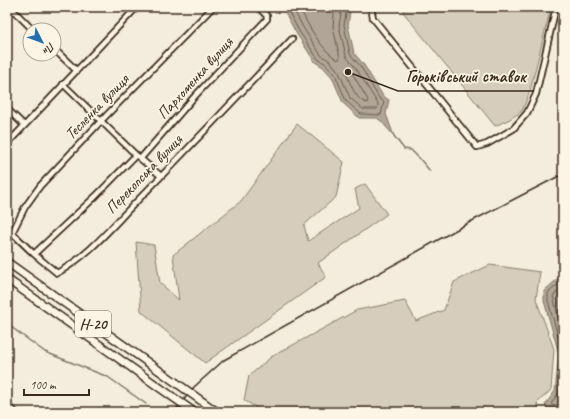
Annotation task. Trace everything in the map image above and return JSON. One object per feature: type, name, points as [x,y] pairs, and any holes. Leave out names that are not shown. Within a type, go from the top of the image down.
[{"type":"main road","name":"Н-20","points":[[8,263],[217,412]]},
{"type":"main road","name":"Н-20","points":[[7,279],[194,412]]},
{"type":"street","points":[[10,7],[25,22]]},
{"type":"street","points":[[7,144],[137,7]]},
{"type":"street","name":"Тесленка вулиця","points":[[12,233],[25,207],[40,186],[101,121],[213,7]]},
{"type":"street","name":"Пархоменка вулиця","points":[[141,158],[195,96],[267,19],[267,16],[258,7]]},
{"type":"street","points":[[371,7],[373,18],[477,147],[487,144],[513,129],[527,113],[536,94],[556,7]]},
{"type":"street","name":"Перекопська вулиця","points":[[7,228],[34,254],[57,273],[70,266],[84,254],[161,176],[292,39]]},
{"type":"street","points":[[62,57],[76,70]]},
{"type":"street","points":[[63,84],[136,155],[161,176]]},
{"type":"street","points":[[7,109],[24,125]]},
{"type":"street","points":[[34,254],[96,196],[136,155]]},
{"type":"shaded area","points":[[404,7],[551,7],[530,91],[522,111],[495,126],[403,12]]},
{"type":"shaded area","points":[[297,124],[344,162],[336,197],[304,225],[308,241],[359,208],[355,189],[365,184],[387,214],[318,263],[326,277],[205,363],[141,311],[136,242],[154,245],[160,283],[179,300],[173,255],[241,201]]},
{"type":"shaded area","points":[[490,265],[540,272],[536,299],[554,349],[551,390],[537,403],[539,412],[263,412],[244,400],[249,376],[271,357],[357,310],[405,301],[416,321],[444,310],[454,282]]},
{"type":"water","points":[[282,7],[348,7],[350,12],[348,25],[354,53],[364,65],[383,96],[389,100],[386,114],[394,136],[377,118],[359,118],[343,103],[332,77],[323,67],[315,62],[296,33]]},
{"type":"water","points":[[563,274],[563,406],[549,412],[545,405],[555,391],[559,354],[544,301],[544,291]]},
{"type":"waterway","points":[[394,136],[404,149],[411,150],[430,171]]},
{"type":"waterway","points":[[7,324],[45,352],[108,377],[146,404]]},
{"type":"railway","points":[[174,412],[194,387],[224,360],[470,222],[563,174]]},
{"type":"railway","points":[[7,402],[21,412]]},
{"type":"place","name":"Горьківський ставок","points":[[348,72]]}]
